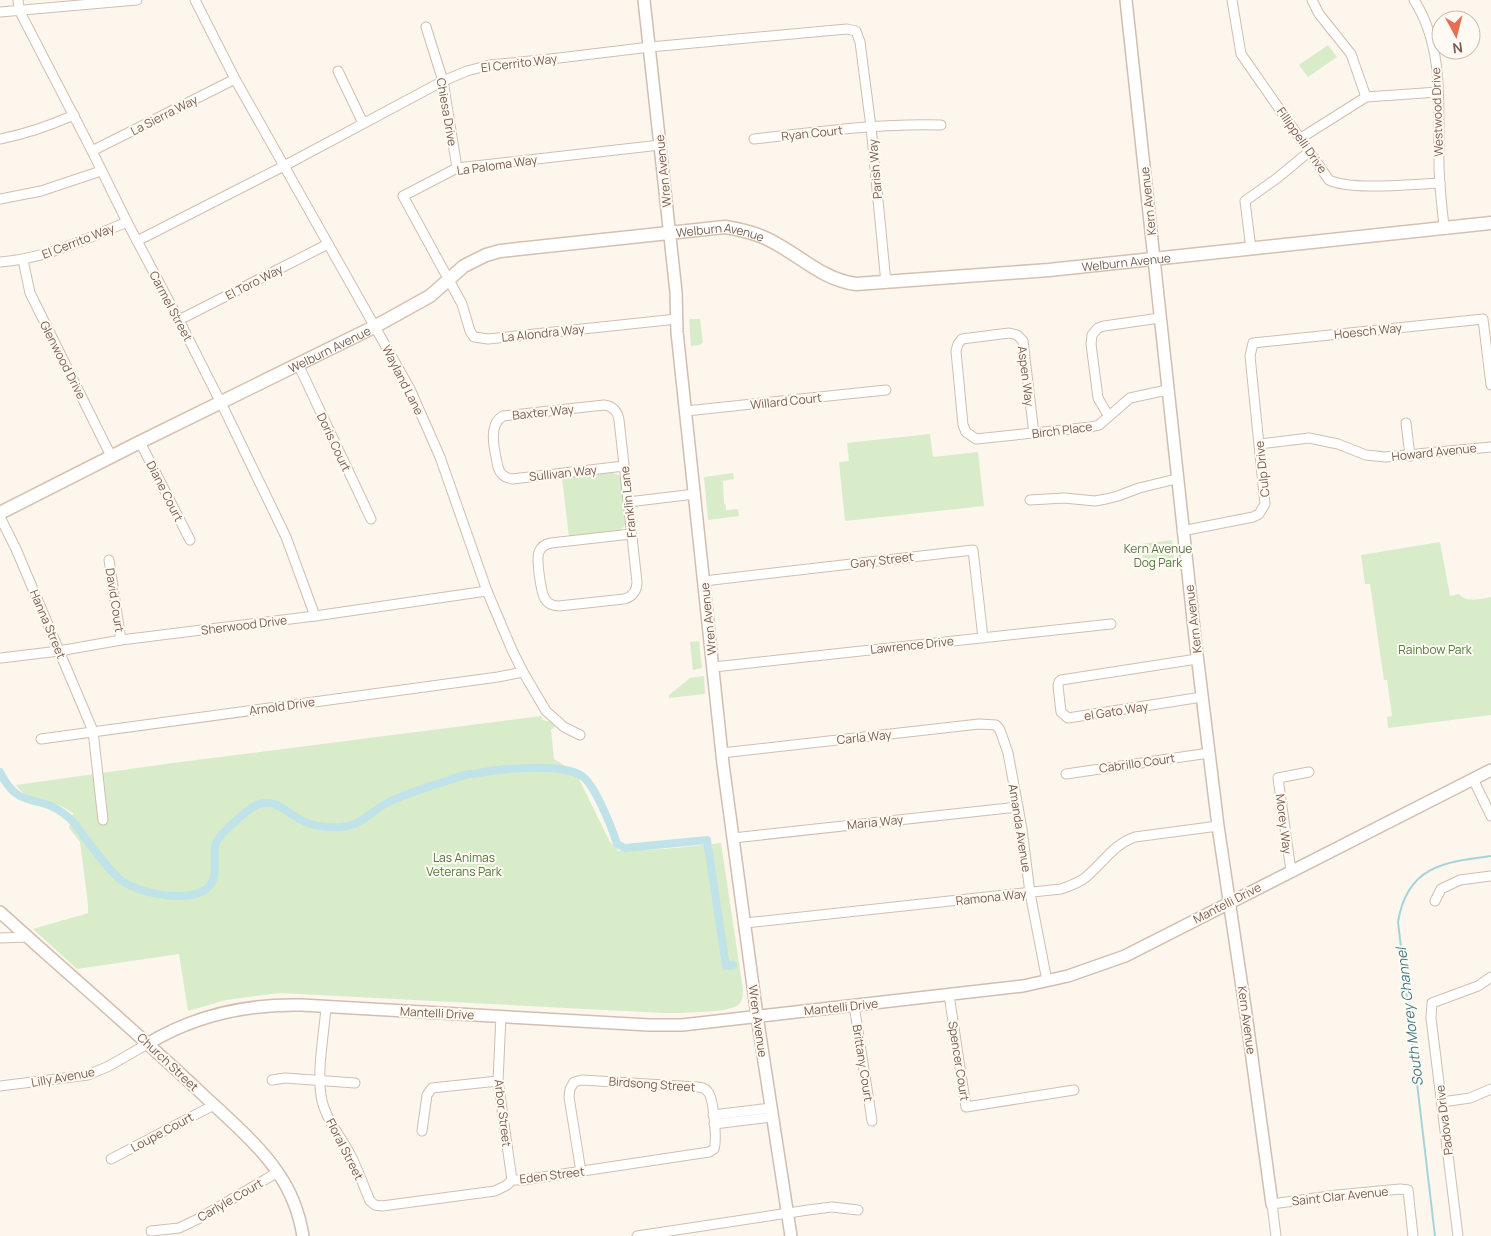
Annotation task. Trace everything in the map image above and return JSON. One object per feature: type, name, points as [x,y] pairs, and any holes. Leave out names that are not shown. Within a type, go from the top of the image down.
[{"type":"main road","name":"Welburn Avenue","points":[[0,513],[111,456],[376,326],[430,296],[448,279],[473,261],[500,251],[670,232],[735,228],[764,237],[836,280],[856,284],[1049,270],[1154,260],[1491,223]]},
{"type":"street","name":"Carmel Street","points":[[18,0],[19,10],[221,402],[286,537],[315,616]]},
{"type":"street","points":[[0,12],[137,0]]},
{"type":"street","name":"Wayland Lane","points":[[195,0],[235,79],[410,389],[440,457],[487,591],[523,672],[546,711],[564,727],[580,735]]},
{"type":"street","name":"Wren Avenue","points":[[644,0],[670,232],[686,411],[722,752],[757,1016],[791,1236]]},
{"type":"street","name":"Kern Avenue","points":[[1126,0],[1176,479],[1202,698],[1218,826],[1276,1236]]},
{"type":"street","name":"Fillippelli Drive","points":[[1232,0],[1241,54],[1302,138],[1329,180],[1337,184],[1356,186],[1440,183]]},
{"type":"street","points":[[1312,0],[1319,14],[1351,54],[1366,97]]},
{"type":"street","name":"Westwood Drive","points":[[1414,0],[1422,12],[1434,53],[1438,92],[1440,183],[1444,228]]},
{"type":"street","name":"Chiesa Drive","points":[[426,27],[444,81],[457,168]]},
{"type":"street","name":"El Cerrito Way","points":[[137,241],[444,81],[490,64],[846,29],[856,31],[859,36],[861,55]]},
{"type":"street","name":"Parish Way","points":[[861,55],[871,127],[886,283]]},
{"type":"street","points":[[338,71],[363,123]]},
{"type":"street","name":"La Sierra Way","points":[[92,151],[235,79]]},
{"type":"street","points":[[1302,138],[1366,97],[1438,92]]},
{"type":"street","points":[[0,139],[22,135],[74,115]]},
{"type":"street","name":"Ryan Court","points":[[754,139],[871,127],[913,124],[941,125]]},
{"type":"street","name":"La Paloma Way","points":[[448,279],[402,196],[457,168],[660,145]]},
{"type":"street","points":[[1250,249],[1245,201],[1310,151]]},
{"type":"street","points":[[0,199],[41,191],[101,171]]},
{"type":"street","name":"El Cerrito Way","points":[[0,262],[23,260],[51,253],[127,222]]},
{"type":"street","name":"El Toro Way","points":[[179,320],[328,244]]},
{"type":"street","name":"Glenwood Drive","points":[[23,260],[30,293],[111,456]]},
{"type":"street","name":"La Alondra Way","points":[[448,279],[462,304],[472,335],[478,338],[488,339],[677,319]]},
{"type":"street","points":[[1108,415],[1098,398],[1091,344],[1092,335],[1098,328],[1104,326],[1160,318]]},
{"type":"street","name":"Hoesch Way","points":[[1253,343],[1483,319],[1491,386]]},
{"type":"street","name":"Aspen Way","points":[[976,440],[966,432],[963,424],[956,351],[958,344],[962,339],[1009,333],[1016,335],[1023,341],[1034,434]]},
{"type":"street","name":"Culp Drive","points":[[1182,531],[1259,514],[1265,504],[1266,496],[1250,356],[1253,343]]},
{"type":"street","name":"Doris Court","points":[[298,364],[371,519]]},
{"type":"street","name":"Willard Court","points":[[686,411],[886,390]]},
{"type":"street","name":"Birch Place","points":[[976,440],[1091,427],[1099,424],[1130,398],[1167,390]]},
{"type":"street","name":"Baxter Way","points":[[502,475],[498,467],[494,432],[494,426],[499,419],[508,415],[604,405],[615,410]]},
{"type":"street","name":"Franklin Lane","points":[[615,410],[618,417],[628,502],[636,582],[634,593],[624,599],[559,606],[553,606],[547,602],[543,594],[538,560],[538,553],[542,547],[551,543],[631,534]]},
{"type":"street","points":[[1406,423],[1410,456]]},
{"type":"street","name":"Howard Avenue","points":[[1260,444],[1309,438],[1338,444],[1366,455],[1385,457],[1491,447]]},
{"type":"street","name":"Diane Court","points":[[140,442],[190,540]]},
{"type":"street","name":"Sullivan Way","points":[[502,475],[512,479],[624,466]]},
{"type":"street","points":[[1030,500],[1064,498],[1095,501],[1176,479]]},
{"type":"street","points":[[628,502],[695,494]]},
{"type":"street","name":"Hanna Street","points":[[0,517],[16,549],[93,731],[103,820]]},
{"type":"street","name":"Gary Street","points":[[704,581],[973,550],[983,638]]},
{"type":"street","name":"David Court","points":[[109,560],[121,640]]},
{"type":"street","name":"Sherwood Drive","points":[[2,658],[59,651],[121,640],[315,616],[487,591]]},
{"type":"street","name":"Lawrence Drive","points":[[714,666],[1111,624]]},
{"type":"street","name":"el Gato Way","points":[[1198,659],[1061,680],[1059,682],[1061,712],[1068,718],[1202,698]]},
{"type":"street","name":"Arnold Drive","points":[[41,739],[498,677],[523,672]]},
{"type":"street","name":"Carla Way","points":[[722,752],[979,724],[996,725],[1002,734]]},
{"type":"street","name":"Amanda Avenue","points":[[1002,734],[1008,753],[1018,807],[1030,893],[1046,981]]},
{"type":"street","name":"Cabrillo Court","points":[[1066,774],[1209,753]]},
{"type":"street","name":"Mantelli Drive","points":[[149,1044],[191,1023],[231,1011],[283,1005],[674,1025],[701,1024],[757,1016],[998,990],[1046,981],[1088,970],[1125,956],[1491,770]]},
{"type":"street","name":"Morey Way","points":[[1291,871],[1278,778],[1309,772]]},
{"type":"street","points":[[1474,779],[1491,816]]},
{"type":"street","name":"Maria Way","points":[[733,838],[1018,807]]},
{"type":"street","name":"Ramona Way","points":[[745,923],[1061,889],[1084,879],[1119,844],[1127,840],[1135,837],[1218,826]]},
{"type":"street","points":[[1435,901],[1440,889],[1460,880],[1491,876]]},
{"type":"street","name":"Church Street","points":[[2,919],[28,937],[149,1044],[264,1155],[278,1172],[294,1199],[302,1236]]},
{"type":"street","points":[[0,938],[28,937]]},
{"type":"street","name":"Padova Drive","points":[[1458,1236],[1431,1018],[1432,1003],[1478,986],[1491,977]]},
{"type":"street","name":"Spencer Court","points":[[949,995],[966,1108],[1074,1090]]},
{"type":"street","name":"Brittany Court","points":[[854,1005],[872,1121]]},
{"type":"street","name":"Floral Street","points":[[326,1007],[320,1080],[325,1108],[334,1130],[352,1157],[370,1202]]},
{"type":"street","name":"Arbor Street","points":[[502,1016],[498,1081],[512,1180]]},
{"type":"street","name":"Lilly Avenue","points":[[0,1086],[88,1074],[110,1066],[149,1044]]},
{"type":"street","points":[[272,1080],[285,1078],[355,1083]]},
{"type":"street","name":"Birdsong Street","points":[[580,1172],[569,1097],[571,1084],[582,1080],[703,1088],[710,1095],[714,1120]]},
{"type":"street","points":[[422,1131],[427,1095],[432,1088],[498,1081]]},
{"type":"street","points":[[1442,1102],[1470,1098],[1491,1089]]},
{"type":"street","name":"Loupe Court","points":[[111,1160],[214,1105]]},
{"type":"street","points":[[714,1120],[772,1112]]},
{"type":"street","name":"Eden Street","points":[[370,1202],[382,1206],[495,1191],[507,1186],[512,1180],[580,1172],[709,1152],[714,1149],[716,1144],[714,1120]]},
{"type":"street","name":"Carlyle Court","points":[[151,1231],[178,1228],[198,1219],[278,1172]]},
{"type":"street","name":"Saint Clar Avenue","points":[[1272,1204],[1337,1195],[1408,1190],[1413,1236]]},
{"type":"street","points":[[637,1236],[832,1207],[858,1210]]},
{"type":"green space","points":[[1328,45],[1337,57],[1308,77],[1299,65]]},
{"type":"green space","points":[[689,319],[700,319],[703,342],[700,345],[691,346]]},
{"type":"green space","points":[[930,434],[933,457],[978,452],[984,506],[845,521],[839,462],[849,461],[847,443]]},
{"type":"green space","points":[[610,472],[618,475],[621,480],[626,522],[624,527],[619,531],[569,537],[562,478]]},
{"type":"green space","points":[[733,473],[734,479],[723,481],[724,504],[726,505],[726,510],[738,509],[739,516],[708,520],[704,477]]},
{"type":"green space","name":"Kern Avenue Dog Park","points":[[1172,540],[1175,565],[1144,569],[1141,544]]},
{"type":"green space","name":"Rainbow Park","points":[[1440,542],[1450,596],[1459,594],[1466,599],[1474,600],[1491,597],[1491,715],[1388,728],[1387,717],[1392,716],[1387,680],[1384,680],[1370,584],[1365,584],[1361,555]]},
{"type":"green space","points":[[699,641],[702,668],[693,670],[690,642]]},
{"type":"green space","points":[[704,676],[705,694],[669,698],[669,695],[690,678]]},
{"type":"green space","name":"Las Animas Veterans Park","points":[[541,716],[543,720],[552,722],[556,726],[551,730],[554,759],[570,769],[578,777],[610,842],[619,851],[664,849],[721,843],[743,990],[742,1000],[738,1005],[724,1010],[663,1013],[280,993],[226,1000],[188,1011],[179,954],[77,969],[33,929],[88,913],[88,904],[80,842],[69,828],[73,813],[59,805],[31,798],[16,785]]},
{"type":"waterway","points":[[473,774],[497,770],[545,768],[560,769],[582,776],[597,797],[617,844],[625,848],[707,840],[726,966],[733,965]]},
{"type":"waterway","points":[[0,772],[7,784],[21,797],[54,807],[70,818],[103,861],[122,881],[146,892],[173,896],[198,893],[211,884],[218,839],[234,822],[257,805],[263,803],[275,804],[301,820],[316,825],[331,827],[348,826],[400,797],[469,774]]},
{"type":"waterway","name":"South Morey Channel","points":[[1435,1236],[1398,922],[1403,903],[1410,889],[1419,878],[1430,870],[1458,861],[1491,856]]}]
